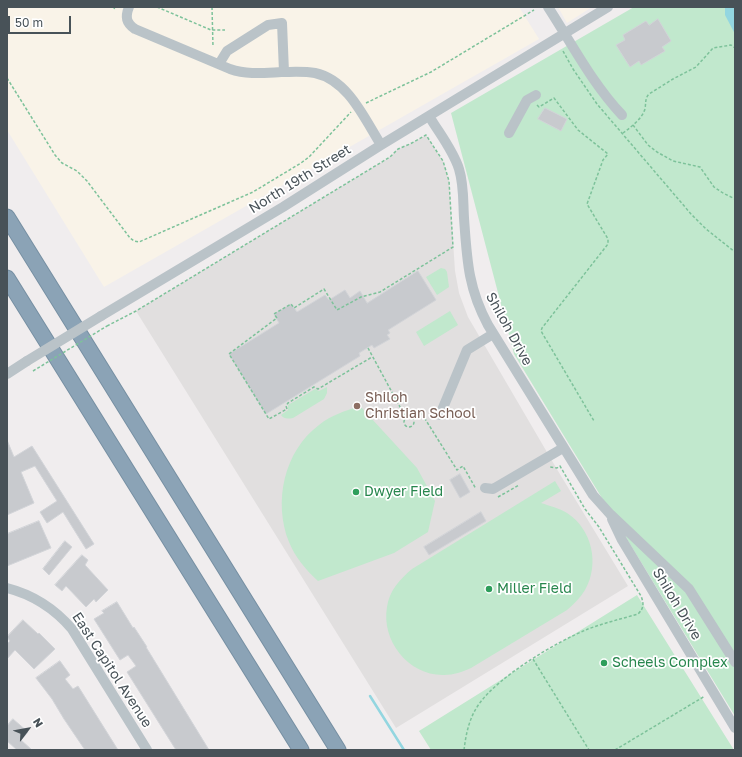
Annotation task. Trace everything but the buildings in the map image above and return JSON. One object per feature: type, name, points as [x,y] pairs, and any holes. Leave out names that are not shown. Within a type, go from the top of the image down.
[{"type":"highway","points":[[7,217],[338,750]]},
{"type":"highway","points":[[7,278],[301,750]]},
{"type":"street","points":[[129,7],[127,22],[135,30],[244,73],[314,73],[333,80],[344,88],[381,145]]},
{"type":"street","points":[[548,7],[599,89],[622,115]]},
{"type":"street","name":"North 19th Street","points":[[7,374],[283,207],[381,145],[608,7]]},
{"type":"street","points":[[219,64],[227,51],[268,25],[282,23],[284,72]]},
{"type":"street","points":[[508,133],[527,100],[533,96]]},
{"type":"street","name":"Shiloh Drive","points":[[429,116],[453,155],[459,169],[462,186],[467,262],[472,287],[481,313],[593,495],[610,514],[689,589],[735,662]]},
{"type":"street","points":[[440,415],[467,350],[493,334]]},
{"type":"street","points":[[482,490],[493,489],[563,448]]},
{"type":"street","name":"Shiloh Drive","points":[[610,514],[622,540],[735,728]]},
{"type":"street","name":"East Capitol Avenue","points":[[7,588],[40,600],[57,613],[72,629],[147,750]]},
{"type":"path","points":[[157,7],[213,30],[225,30]]},
{"type":"path","points":[[212,7],[213,47]]},
{"type":"path","points":[[7,78],[55,155],[62,163],[77,171],[87,181],[130,238],[139,242],[250,193],[306,159],[357,107],[437,69],[534,10]]},
{"type":"path","points":[[623,133],[633,125],[643,113],[649,94],[696,67],[713,48],[731,45],[735,48]]},
{"type":"path","points":[[563,51],[591,96],[696,219],[735,252]]},
{"type":"path","points":[[533,96],[539,108],[554,98],[578,130],[608,154],[603,160],[587,204],[608,239],[608,244],[541,331],[594,421]]},
{"type":"path","points":[[633,125],[648,146],[653,150],[673,161],[700,167],[714,187],[735,199]]},
{"type":"path","points":[[33,371],[107,326],[136,311],[390,157],[398,149],[426,135],[443,161],[449,180],[453,247],[380,292],[361,297],[338,310],[324,289],[294,308],[291,304],[274,314],[277,318],[229,354],[269,419],[287,409],[286,406],[288,403],[314,387],[318,389],[372,357]]},
{"type":"path","points":[[368,348],[406,418]]},
{"type":"path","points":[[406,418],[410,417],[413,419],[422,414],[457,470],[463,466],[482,490]]},
{"type":"path","points":[[406,418],[404,420],[404,424],[408,428],[412,427],[414,424],[413,419]]},
{"type":"path","points":[[464,750],[468,727],[478,705],[494,686],[561,641],[588,629],[638,614],[642,610],[644,604],[641,596],[607,540],[585,509],[560,466],[557,468],[550,467]]},
{"type":"path","points":[[492,498],[500,497],[525,482]]},
{"type":"path","points":[[533,659],[588,750]]},
{"type":"path","points":[[615,750],[706,695]]},
{"type":"shaded area","points":[[7,7],[519,7],[539,39],[104,287],[7,130]]},
{"type":"shaded area","points":[[558,7],[592,7],[567,23]]},
{"type":"shaded area","name":"Shiloh Christian School","points":[[426,135],[443,161],[449,181],[455,271],[459,293],[468,317],[558,471],[628,586],[396,728],[136,311],[390,157],[398,149]]},
{"type":"green space","points":[[634,7],[735,7],[735,716],[514,354],[451,113]]},
{"type":"green space","points":[[441,268],[445,269],[447,272],[449,287],[437,295],[426,277]]},
{"type":"green space","points":[[450,311],[458,325],[424,346],[416,332]]},
{"type":"green space","points":[[327,387],[327,393],[324,399],[293,418],[289,419],[281,415],[288,410],[288,405],[315,389],[319,391]]},
{"type":"green space","name":"Dwyer Field","points":[[360,406],[417,468],[435,501],[428,532],[394,553],[318,581],[294,553],[284,527],[282,494],[285,478],[297,449],[307,436],[328,419]]},
{"type":"green space","points":[[555,481],[561,491],[541,503],[564,511],[576,520],[588,538],[591,548],[592,569],[590,580],[581,596],[567,610],[464,671],[448,675],[431,674],[419,670],[409,663],[393,644],[388,632],[386,620],[388,601],[399,581],[412,569]]},
{"type":"green space","name":"Scheels Complex","points":[[637,595],[734,750],[431,750],[419,731]]},
{"type":"water","points":[[725,7],[735,7],[735,34],[725,15]]},
{"type":"waterway","points":[[370,696],[404,750]]},
{"type":"place","name":"Shiloh Christian School","points":[[357,406]]},
{"type":"place","name":"Dwyer Field","points":[[356,492]]},
{"type":"place","name":"Miller Field","points":[[489,589]]},
{"type":"place","name":"Scheels Complex","points":[[604,663]]}]
